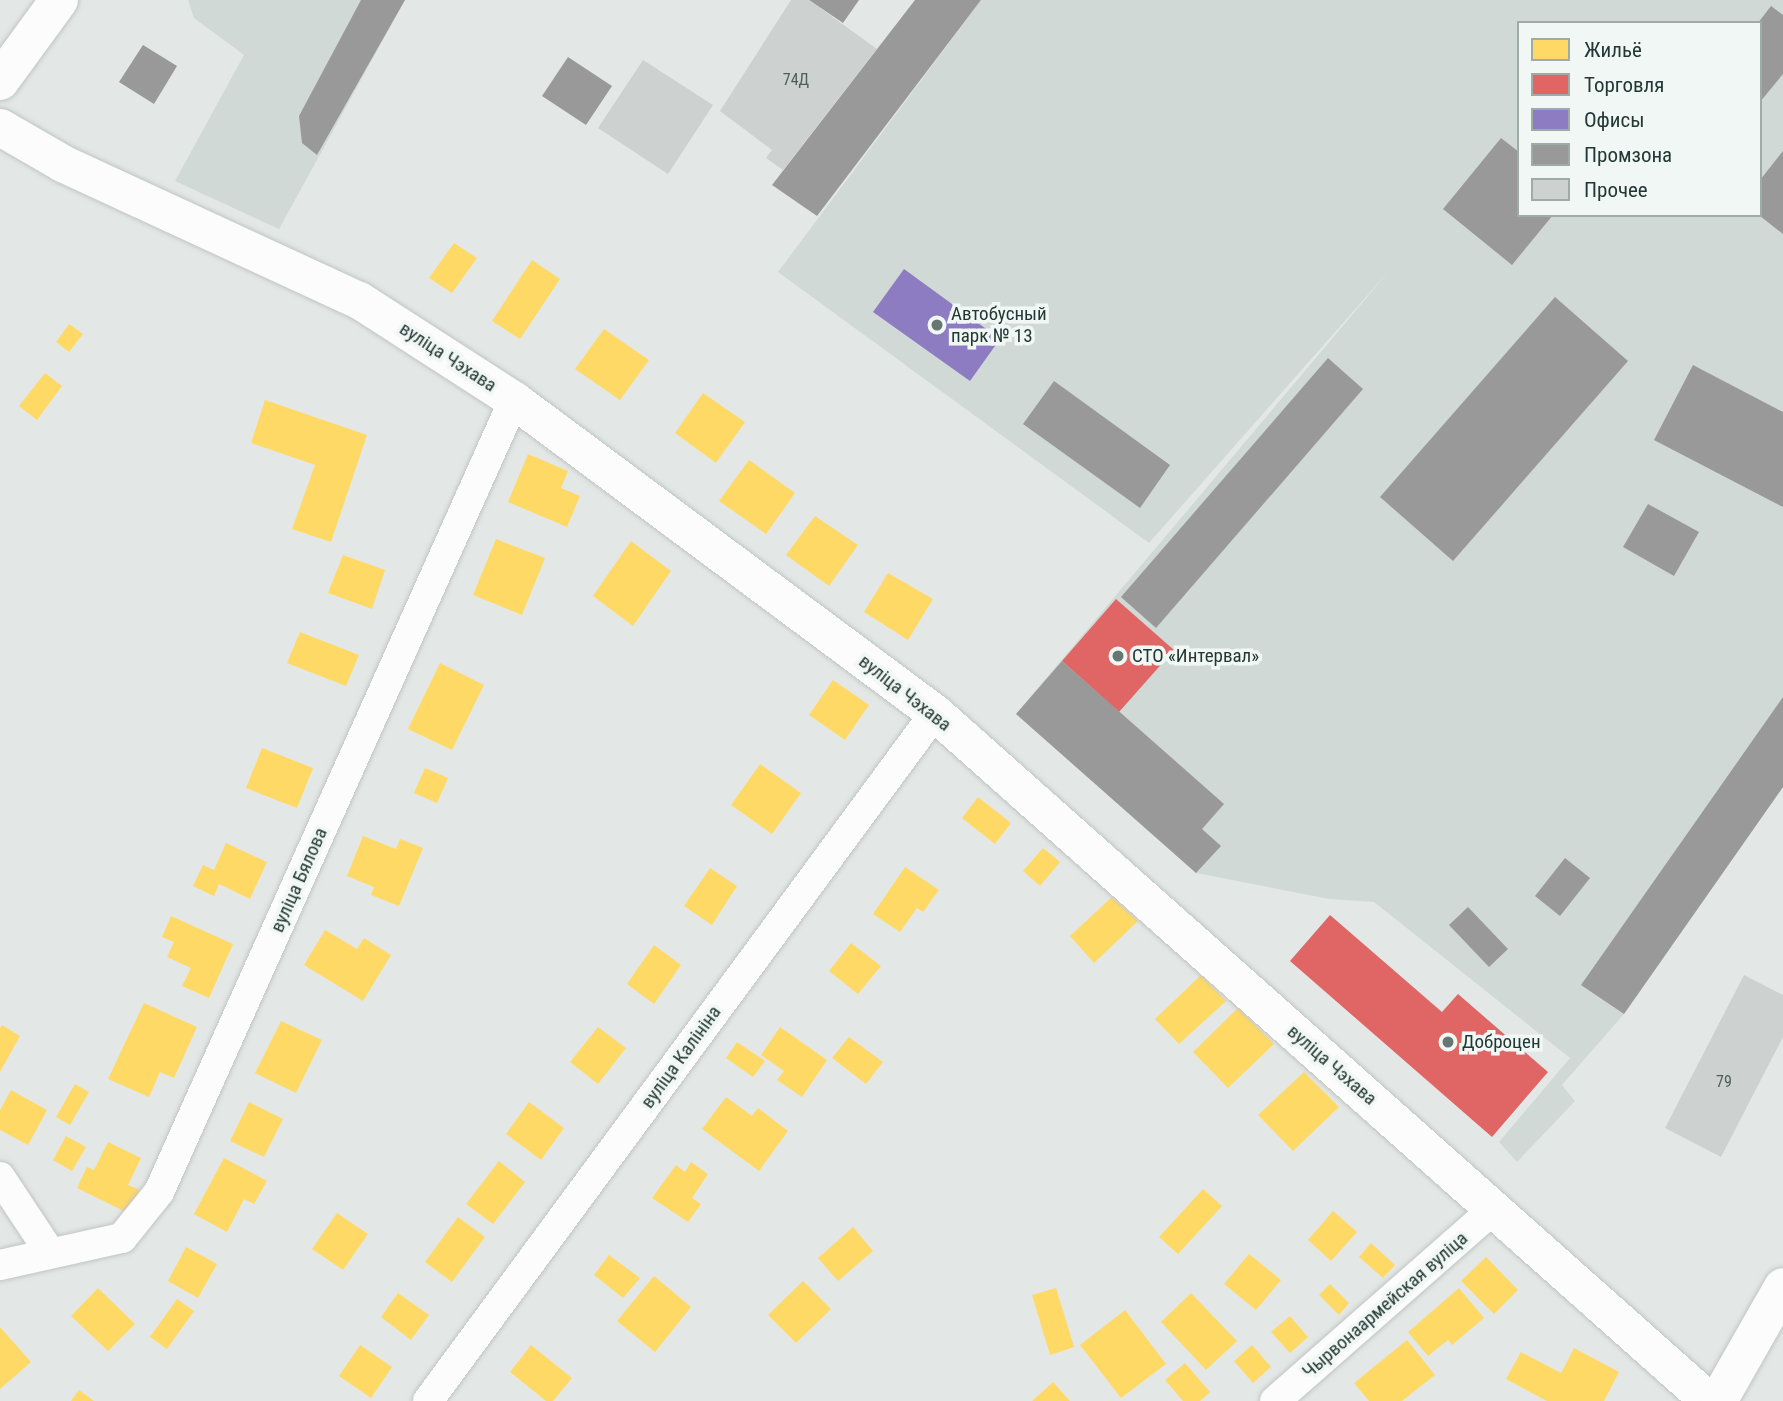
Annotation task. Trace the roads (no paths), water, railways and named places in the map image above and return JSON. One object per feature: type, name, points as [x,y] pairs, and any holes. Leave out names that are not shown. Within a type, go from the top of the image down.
[{"type":"main road","points":[[0,81],[59,0]]},
{"type":"main road","points":[[1718,1401],[1783,1287]]},
{"type":"street","name":"вуліца Чэхава","points":[[0,127],[62,163],[359,300],[514,400],[935,713],[1709,1401]]},
{"type":"street","name":"вуліца Бялова","points":[[0,1265],[49,1251],[122,1238],[159,1192],[514,400]]},
{"type":"street","name":"вуліца Калініна","points":[[428,1401],[935,713]]},
{"type":"street","points":[[0,1177],[49,1251]]},
{"type":"street","name":"Чырвонаармейская вуліца","points":[[1275,1401],[1495,1208]]},
{"type":"place","name":"Автобусный парк № 13","points":[[937,325]]},
{"type":"place","name":"СТО «Интервал»","points":[[1118,656]]},
{"type":"place","name":"Доброцен","points":[[1448,1042]]}]
